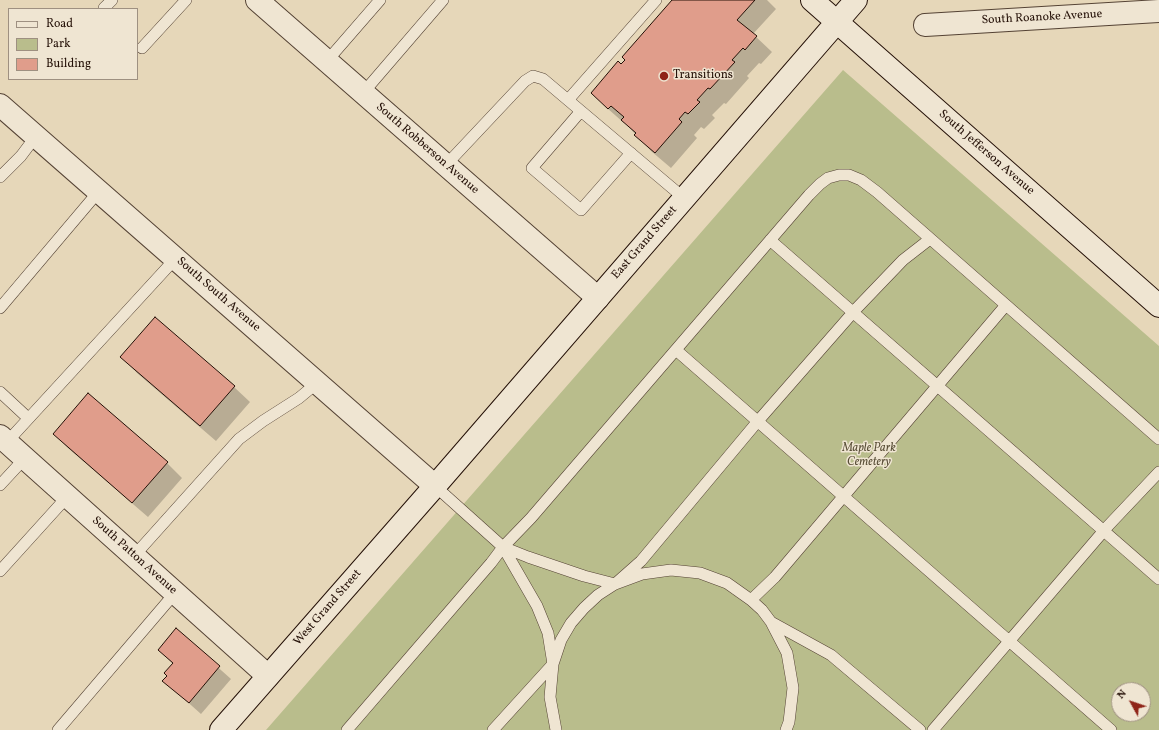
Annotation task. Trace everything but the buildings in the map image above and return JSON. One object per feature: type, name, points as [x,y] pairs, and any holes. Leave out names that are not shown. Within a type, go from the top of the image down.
[{"type":"street","name":"South Robberson Avenue","points":[[257,0],[598,298]]},
{"type":"street","name":"South Jefferson Avenue","points":[[812,0],[1159,306]]},
{"type":"street","name":"East Grand Street","points":[[435,486],[856,0]]},
{"type":"street","name":"South Roanoke Avenue","points":[[925,25],[1159,11]]},
{"type":"street","name":"South South Avenue","points":[[0,104],[435,486]]},
{"type":"street","name":"South Patton Avenue","points":[[3,439],[268,676]]},
{"type":"street","name":"West Grand Street","points":[[221,730],[435,486]]},
{"type":"lane","points":[[104,8],[112,0]]},
{"type":"lane","points":[[142,48],[186,0]]},
{"type":"lane","points":[[327,61],[380,0]]},
{"type":"lane","points":[[363,93],[443,0]]},
{"type":"lane","points":[[568,100],[656,0]]},
{"type":"lane","points":[[446,166],[525,81],[533,76],[543,79],[684,198]]},
{"type":"lane","points":[[581,111],[532,168],[581,210],[631,153]]},
{"type":"lane","points":[[0,177],[21,156],[36,136]]},
{"type":"lane","points":[[348,730],[503,547],[532,518],[770,240],[820,184],[828,178],[839,175],[849,176],[861,180],[877,192],[1159,439]]},
{"type":"lane","points":[[0,308],[99,191]]},
{"type":"lane","points":[[556,730],[550,697],[553,664],[561,640],[572,623],[584,608],[598,595],[615,584],[641,561],[758,421],[853,312],[903,260],[930,239]]},
{"type":"lane","points":[[770,240],[1159,578]]},
{"type":"lane","points":[[3,439],[28,418],[176,258]]},
{"type":"lane","points":[[752,600],[775,577],[844,497],[1006,305]]},
{"type":"lane","points":[[676,350],[1010,640],[1111,730]]},
{"type":"lane","points":[[134,556],[239,439],[264,420],[299,398],[318,383]]},
{"type":"lane","points":[[0,392],[28,418]]},
{"type":"lane","points":[[0,485],[25,458]]},
{"type":"lane","points":[[933,730],[1104,531],[1159,472]]},
{"type":"lane","points":[[435,486],[503,547],[537,606],[548,634],[553,664]]},
{"type":"lane","points":[[0,571],[67,497]]},
{"type":"lane","points":[[503,547],[584,576],[615,584],[642,574],[671,570],[700,573],[727,583],[752,600],[762,610],[772,622],[787,653],[793,688],[789,722],[786,730]]},
{"type":"lane","points":[[58,730],[175,593]]},
{"type":"lane","points":[[772,622],[831,655],[920,730]]},
{"type":"lane","points":[[493,730],[553,664]]},
{"type":"green space","name":"Maple Park Cemetery","points":[[843,70],[1159,346],[1159,730],[266,730]]},
{"type":"place","name":"Transitions","points":[[664,76]]}]
